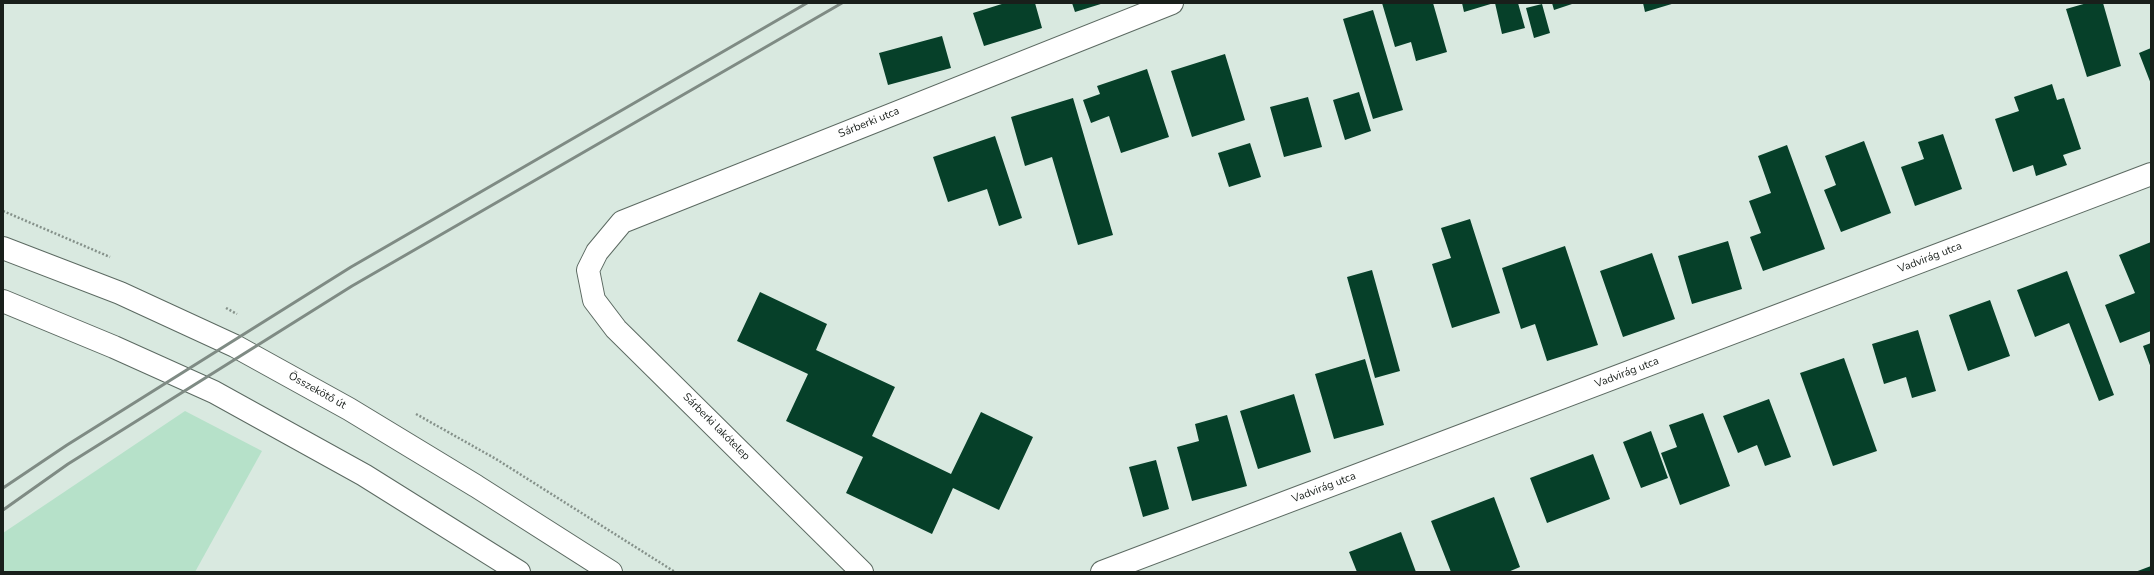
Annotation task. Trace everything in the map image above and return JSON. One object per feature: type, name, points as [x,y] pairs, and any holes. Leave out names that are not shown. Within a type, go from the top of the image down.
[{"type":"street","name":"Sárberki utca","points":[[588,270],[598,252],[622,222],[1172,3]]},
{"type":"street","name":"Vadvirág utca","points":[[1102,572],[2151,174]]},
{"type":"street","name":"Összekötő út","points":[[3,248],[120,293],[235,346],[349,409],[476,486],[611,572]]},
{"type":"street","name":"Sárberki lakótelep","points":[[588,270],[594,300],[616,329],[861,572]]},
{"type":"street","points":[[3,301],[114,347],[214,392],[364,474],[519,572]]},
{"type":"green space","points":[[185,411],[262,451],[195,572],[3,572],[3,533]]},
{"type":"building","points":[[1005,3],[1035,3],[1042,28],[984,46],[973,13]]},
{"type":"building","points":[[1072,3],[1104,3],[1075,12]]},
{"type":"building","points":[[1382,3],[1433,3],[1447,52],[1416,61],[1411,42],[1395,47]]},
{"type":"building","points":[[1462,3],[1494,3],[1464,12]]},
{"type":"building","points":[[1495,3],[1518,3],[1525,28],[1502,34]]},
{"type":"building","points":[[1552,3],[1575,3],[1554,10]]},
{"type":"building","points":[[1643,3],[1675,3],[1645,12]]},
{"type":"building","points":[[2087,3],[2103,3],[2121,66],[2087,77],[2066,9]]},
{"type":"building","points":[[1542,4],[1550,33],[1534,38],[1526,8]]},
{"type":"building","points":[[1373,10],[1403,110],[1373,119],[1343,19]]},
{"type":"building","points":[[942,36],[951,68],[888,85],[879,53]]},
{"type":"building","points":[[2151,48],[2151,84],[2139,53]]},
{"type":"building","points":[[1225,54],[1245,120],[1192,137],[1171,71]]},
{"type":"building","points":[[1147,69],[1169,137],[1121,153],[1109,116],[1091,123],[1083,100],[1100,94],[1097,86]]},
{"type":"building","points":[[2052,84],[2057,100],[2064,98],[2081,149],[2063,155],[2067,165],[2036,176],[2033,165],[2013,172],[1995,119],[2019,111],[2014,97]]},
{"type":"building","points":[[1359,92],[1371,131],[1345,140],[1333,100]]},
{"type":"building","points":[[1308,97],[1322,147],[1284,157],[1270,107]]},
{"type":"building","points":[[1073,98],[1113,235],[1078,245],[1052,157],[1025,166],[1011,117]]},
{"type":"building","points":[[1943,134],[1962,189],[1915,206],[1901,167],[1924,159],[1918,142]]},
{"type":"building","points":[[995,136],[1022,218],[999,226],[987,189],[948,202],[933,157]]},
{"type":"building","points":[[1864,141],[1891,213],[1841,232],[1824,190],[1836,185],[1825,156]]},
{"type":"building","points":[[1250,143],[1261,177],[1229,187],[1218,153]]},
{"type":"building","points":[[1787,145],[1825,249],[1763,271],[1750,237],[1761,233],[1749,201],[1771,193],[1758,156]]},
{"type":"building","points":[[1470,219],[1500,313],[1452,328],[1432,264],[1451,258],[1441,228]]},
{"type":"building","points":[[1728,241],[1742,289],[1692,304],[1678,256]]},
{"type":"building","points":[[2151,242],[2151,331],[2120,343],[2105,305],[2135,293],[2119,255]]},
{"type":"building","points":[[1565,246],[1598,345],[1547,361],[1535,324],[1521,329],[1502,268]]},
{"type":"building","points":[[1652,253],[1675,319],[1623,337],[1600,271]]},
{"type":"building","points":[[1372,270],[1400,371],[1375,378],[1347,277]]},
{"type":"building","points":[[2067,271],[2114,395],[2099,401],[2069,323],[2035,337],[2017,290]]},
{"type":"building","points":[[760,292],[827,324],[816,350],[895,387],[872,436],[951,474],[981,412],[1033,437],[999,510],[953,488],[932,534],[846,493],[863,457],[786,421],[808,374],[737,341]]},
{"type":"building","points":[[1990,300],[2010,356],[1968,371],[1949,315]]},
{"type":"building","points":[[1918,330],[1936,391],[1912,398],[1906,377],[1884,384],[1872,344]]},
{"type":"building","points":[[2151,343],[2151,368],[2143,346]]},
{"type":"building","points":[[1844,358],[1877,451],[1833,466],[1800,373]]},
{"type":"building","points":[[1365,359],[1384,425],[1334,439],[1315,374]]},
{"type":"building","points":[[1294,394],[1311,452],[1258,469],[1240,411]]},
{"type":"building","points":[[1769,399],[1791,457],[1765,466],[1757,445],[1738,453],[1723,416]]},
{"type":"building","points":[[1703,413],[1730,486],[1680,505],[1661,453],[1677,447],[1669,425]]},
{"type":"building","points":[[1227,415],[1247,486],[1192,501],[1177,447],[1199,441],[1195,424]]},
{"type":"building","points":[[1651,431],[1668,478],[1641,488],[1623,442]]},
{"type":"building","points":[[1593,454],[1610,499],[1547,523],[1530,478]]},
{"type":"building","points":[[1156,460],[1169,509],[1143,517],[1129,467]]},
{"type":"building","points":[[1494,497],[1520,567],[1508,572],[1451,572],[1431,521]]},
{"type":"building","points":[[1401,532],[1416,572],[1357,572],[1349,552]]},
{"type":"building","points":[[2151,566],[2151,572],[2135,572]]},
{"type":"railway","points":[[3,488],[67,445],[351,267],[807,3]]},
{"type":"railway","points":[[3,510],[68,464],[352,286],[842,3]]}]
